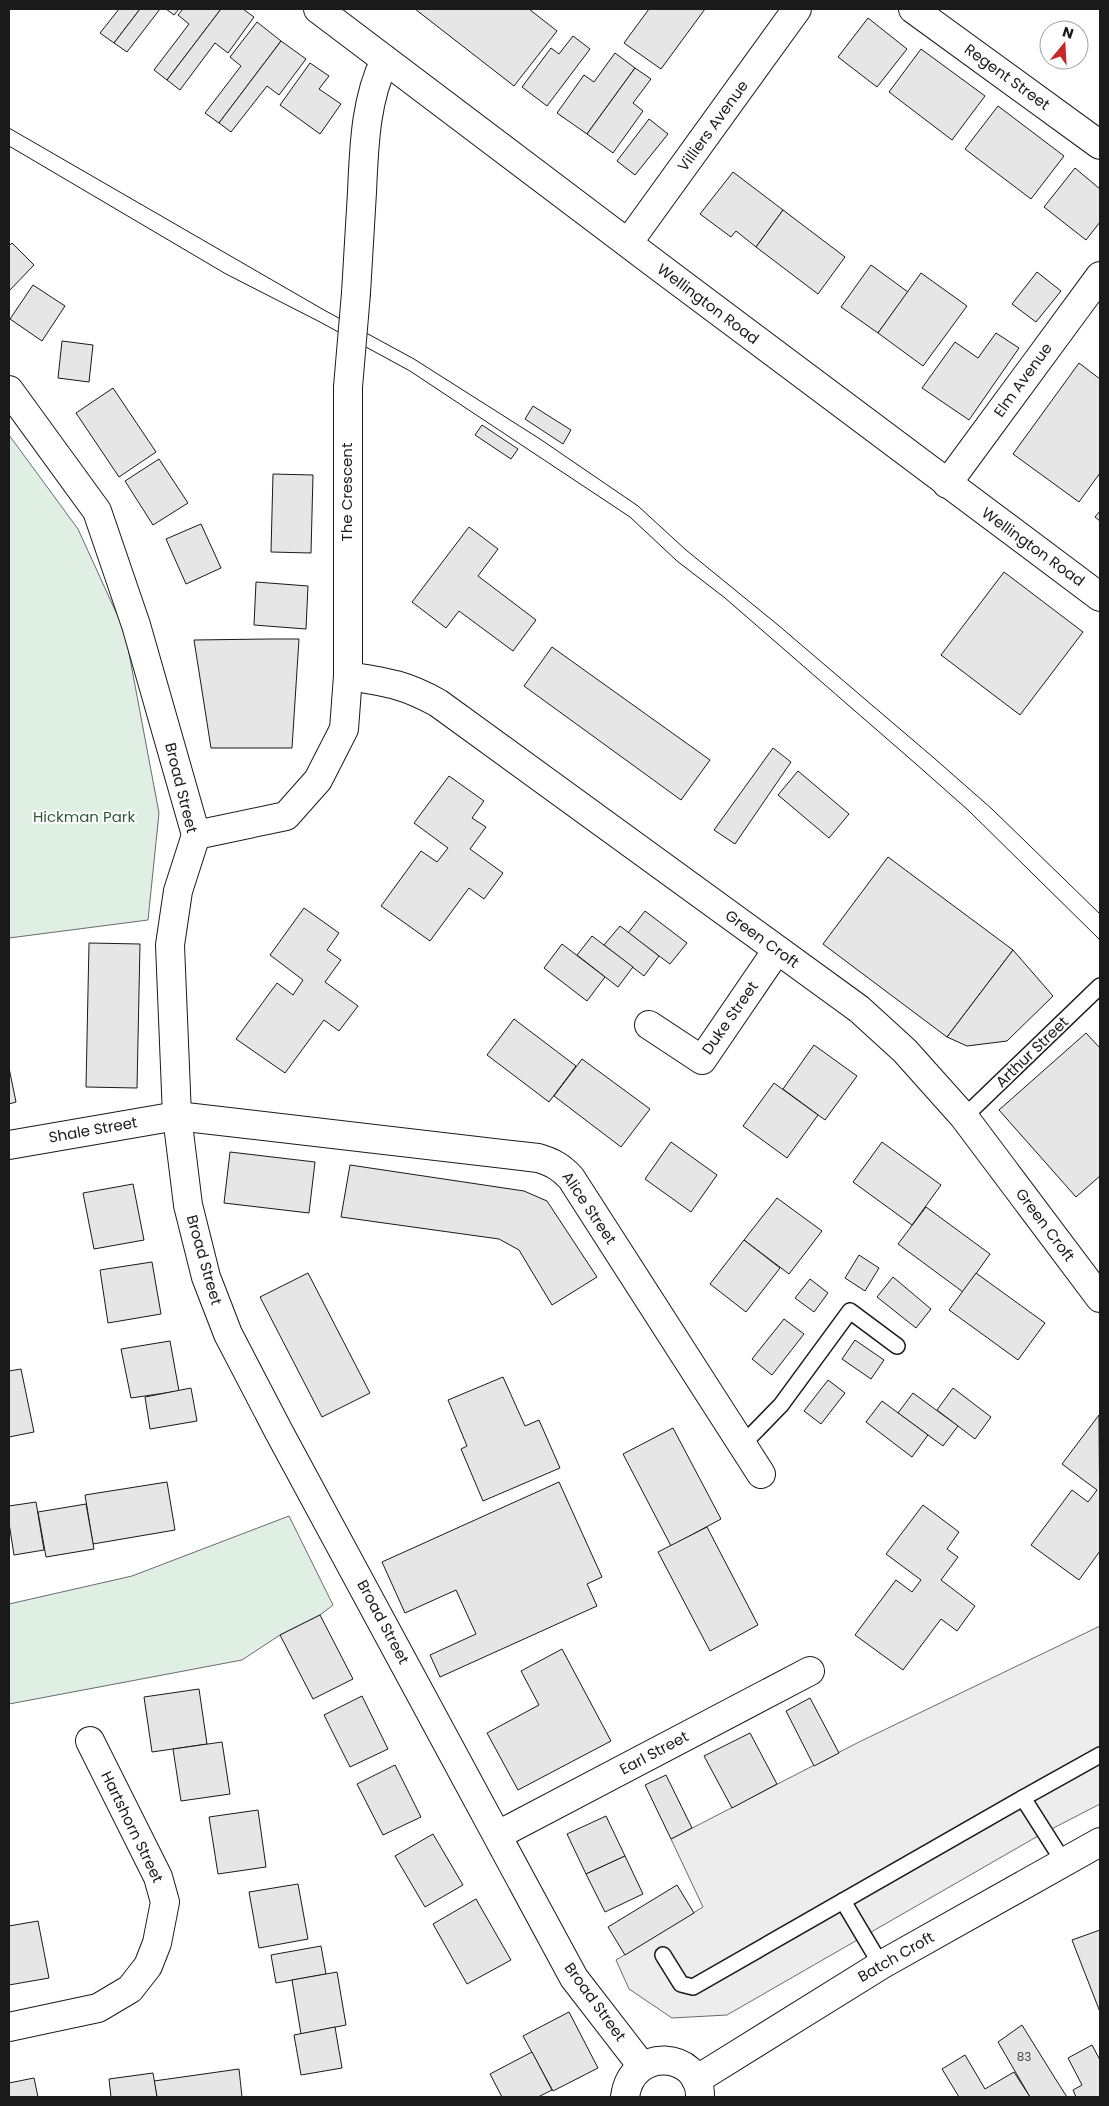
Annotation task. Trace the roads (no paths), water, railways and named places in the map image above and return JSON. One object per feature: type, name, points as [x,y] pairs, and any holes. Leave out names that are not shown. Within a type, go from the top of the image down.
[{"type":"main road","name":"Villiers Avenue","points":[[628,243],[797,9]]},
{"type":"main road","name":"Regent Street","points":[[913,9],[1100,144]]},
{"type":"main road","name":"Wellington Road","points":[[328,12],[385,60],[947,484],[1100,597]]},
{"type":"main road","name":"The Crescent","points":[[196,835],[286,816],[318,780],[344,729],[348,676],[348,387],[365,148],[373,90],[376,77],[385,60]]},
{"type":"main road","name":"Elm Avenue","points":[[947,484],[1100,276]]},
{"type":"main road","name":"Broad Street","points":[[9,390],[97,511],[136,625],[196,835],[178,891],[170,945],[177,1116],[188,1205],[206,1277],[228,1334],[574,1978],[642,2066]]},
{"type":"main road","name":"Green Croft","points":[[348,676],[391,682],[414,690],[438,703],[859,1009],[905,1051],[964,1117],[1100,1298]]},
{"type":"main road","name":"Duke Street","points":[[648,1025],[702,1060],[777,950]]},
{"type":"main road","name":"Shale Street","points":[[9,1145],[177,1116]]},
{"type":"main road","name":"Alice Street","points":[[177,1116],[538,1158],[562,1168],[576,1186],[761,1474]]},
{"type":"main road","name":"Earl Street","points":[[498,1835],[810,1671]]},
{"type":"main road","name":"Hartshorn Street","points":[[9,2027],[98,2008],[130,1989],[148,1966],[157,1943],[165,1902],[158,1876],[90,1741]]},
{"type":"main road","name":"Batch Croft","points":[[698,2089],[881,1965],[1100,1842]]},
{"type":"main road","points":[[625,2097],[627,2084],[633,2074],[642,2066],[653,2061],[666,2060],[678,2063],[688,2070],[698,2089]]},
{"type":"lane","name":"Arthur Street","points":[[964,1117],[1100,986]]},
{"type":"lane","points":[[742,1445],[781,1406],[850,1311],[897,1346]]},
{"type":"lane","points":[[663,1954],[681,1984],[693,1987],[1100,1755]]},
{"type":"lane","points":[[1023,1798],[1063,1862]]},
{"type":"lane","points":[[843,1901],[881,1965]]},
{"type":"tram line","points":[[9,128],[324,310],[414,359],[540,439],[638,506],[686,550],[778,625],[992,809],[1100,914]]},
{"type":"tram line","points":[[9,146],[226,274],[410,371],[630,517],[677,561],[725,598],[968,810],[1100,940]]},
{"type":"park label","name":"Hickman Park","points":[[84,817]]}]
